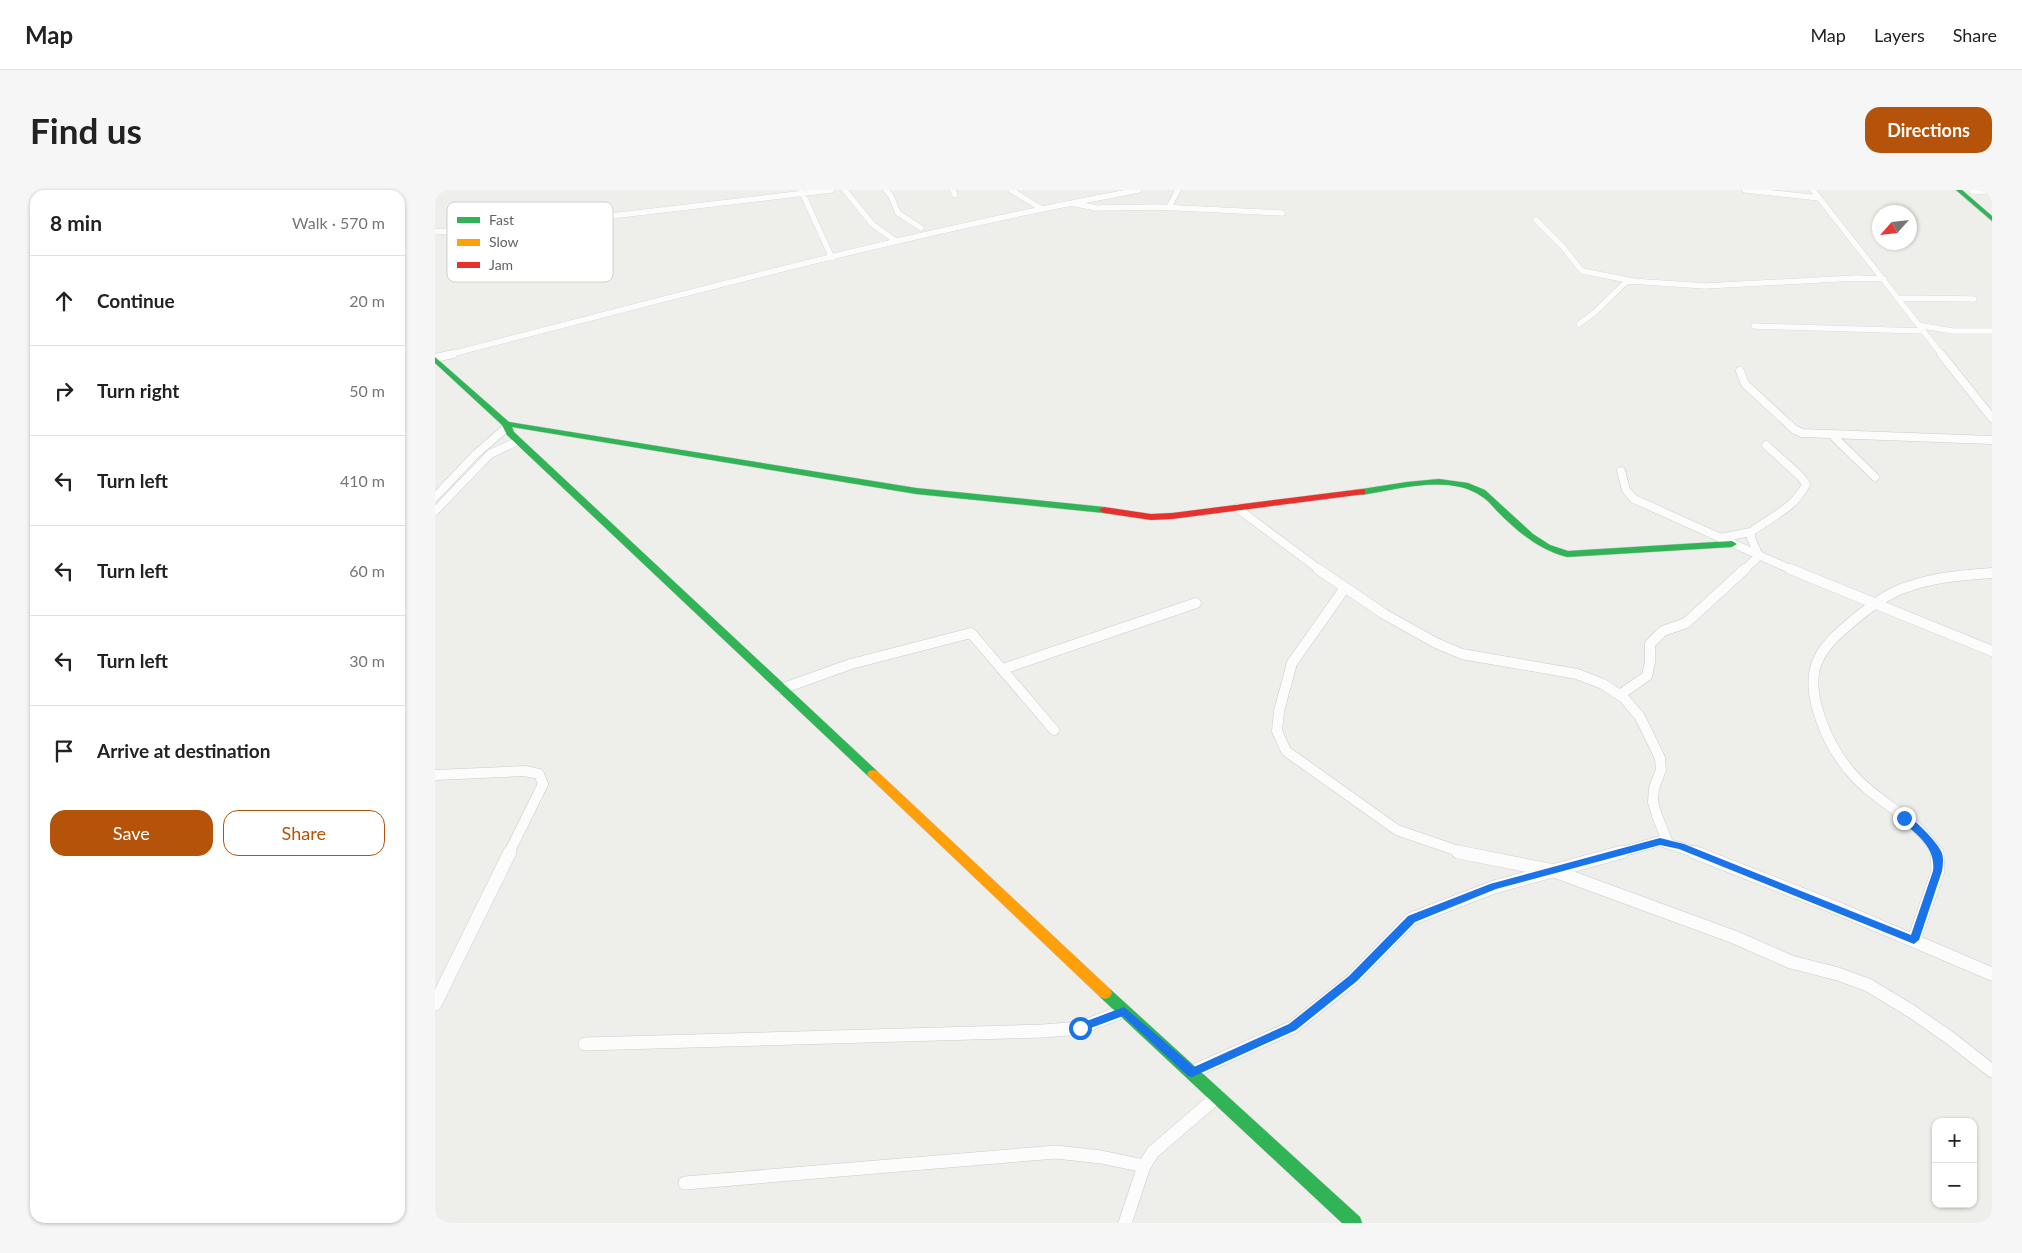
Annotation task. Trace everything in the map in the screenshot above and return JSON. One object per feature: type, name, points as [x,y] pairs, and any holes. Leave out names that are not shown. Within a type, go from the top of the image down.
[{"type":"main road","points":[[1959,190],[1992,219]]},
{"type":"main road","points":[[1971,191],[1992,209]]},
{"type":"main road","points":[[435,358],[506,426],[510,434],[1124,1011],[1354,1223]]},
{"type":"main road","points":[[506,426],[916,491],[1079,506],[1151,517],[1237,508],[1437,482],[1452,482],[1483,492],[1529,537],[1551,550],[1567,554],[1732,544]]},
{"type":"street","points":[[613,215],[831,190]]},
{"type":"street","points":[[845,190],[854,199],[870,224],[884,236],[896,241]]},
{"type":"street","points":[[886,190],[891,196],[898,213],[921,228]]},
{"type":"street","points":[[1011,190],[1040,208]]},
{"type":"street","points":[[435,358],[896,241],[1040,208],[1139,190]]},
{"type":"street","points":[[1169,207],[1178,190]]},
{"type":"street","points":[[1745,190],[1819,198]]},
{"type":"street","points":[[1813,190],[1992,418]]},
{"type":"street","points":[[1971,191],[1992,192]]},
{"type":"street","points":[[801,192],[831,258]]},
{"type":"street","points":[[1070,203],[1084,207],[1122,205],[1282,213]]},
{"type":"street","points":[[1536,220],[1562,246],[1582,271],[1634,281]]},
{"type":"street","points":[[1579,324],[1594,313],[1625,282],[1724,286],[1856,278],[1884,279]]},
{"type":"street","points":[[1898,298],[1974,299]]},
{"type":"street","points":[[1918,325],[1952,331],[1992,331]]},
{"type":"street","points":[[1753,326],[1923,332]]},
{"type":"street","points":[[1740,371],[1745,384],[1795,430],[1802,433],[1992,440]]},
{"type":"street","points":[[435,497],[506,426]]},
{"type":"street","points":[[1832,435],[1875,477]]},
{"type":"street","points":[[435,511],[490,454],[518,441]]},
{"type":"street","points":[[1720,538],[1751,532],[1791,505],[1804,489],[1805,484],[1801,477],[1766,445]]},
{"type":"street","points":[[1621,471],[1625,489],[1634,499],[1759,556],[1992,651]]},
{"type":"street","points":[[1237,508],[1345,588],[1384,614],[1436,644],[1462,654],[1577,674],[1595,680],[1621,694],[1646,724],[1661,761],[1661,775],[1654,786],[1652,798],[1667,842]]},
{"type":"street","points":[[1751,532],[1751,538],[1759,556]]},
{"type":"street","points":[[1621,694],[1647,676],[1650,662],[1650,644],[1663,632],[1686,623],[1759,556]]},
{"type":"street","points":[[1914,940],[1938,871],[1937,852],[1927,839],[1904,818],[1873,795],[1855,778],[1840,758],[1824,727],[1815,700],[1815,668],[1823,649],[1850,624],[1896,591],[1941,578],[1992,574]]},
{"type":"street","points":[[1345,588],[1293,663],[1279,711],[1277,731],[1286,751],[1316,774],[1397,830],[1455,851],[1554,871],[1733,936],[1791,962],[1838,974],[1868,985],[1911,1011],[1950,1038],[1992,1071]]},
{"type":"street","points":[[1003,670],[1196,603]]},
{"type":"street","points":[[781,689],[851,664],[971,633],[1054,730]]},
{"type":"street","points":[[435,775],[525,771],[539,774],[543,784],[435,1004]]},
{"type":"street","points":[[1192,1072],[1293,1027],[1353,979],[1411,919],[1494,886],[1660,842],[1667,842],[1839,909],[1992,974]]},
{"type":"street","points":[[585,1044],[1043,1031],[1080,1028],[1124,1011]]},
{"type":"street","points":[[1125,1223],[1144,1166],[1153,1152],[1218,1096]]},
{"type":"street","points":[[685,1183],[1056,1152],[1101,1157],[1144,1166]]},
{"type":"traffic: fast","points":[[1959,190],[1992,219]]},
{"type":"traffic: fast","points":[[435,359],[506,424],[510,433],[873,774]]},
{"type":"traffic: fast","points":[[506,424],[916,491],[1104,510]]},
{"type":"traffic: fast","points":[[1362,492],[1439,482],[1468,486],[1486,495],[1514,523],[1538,542],[1567,554],[1732,544]]},
{"type":"traffic: fast","points":[[1105,993],[1354,1223]]},
{"type":"traffic: slow","points":[[873,774],[1105,993]]},
{"type":"traffic: jam","points":[[1104,510],[1151,517],[1172,516],[1362,492]]},
{"type":"route","points":[[1080,1028],[1124,1011],[1192,1072],[1293,1027],[1353,979],[1411,919],[1494,886],[1660,842],[1680,846],[1914,940],[1938,871],[1939,862],[1937,852],[1927,839],[1904,818]]}]
